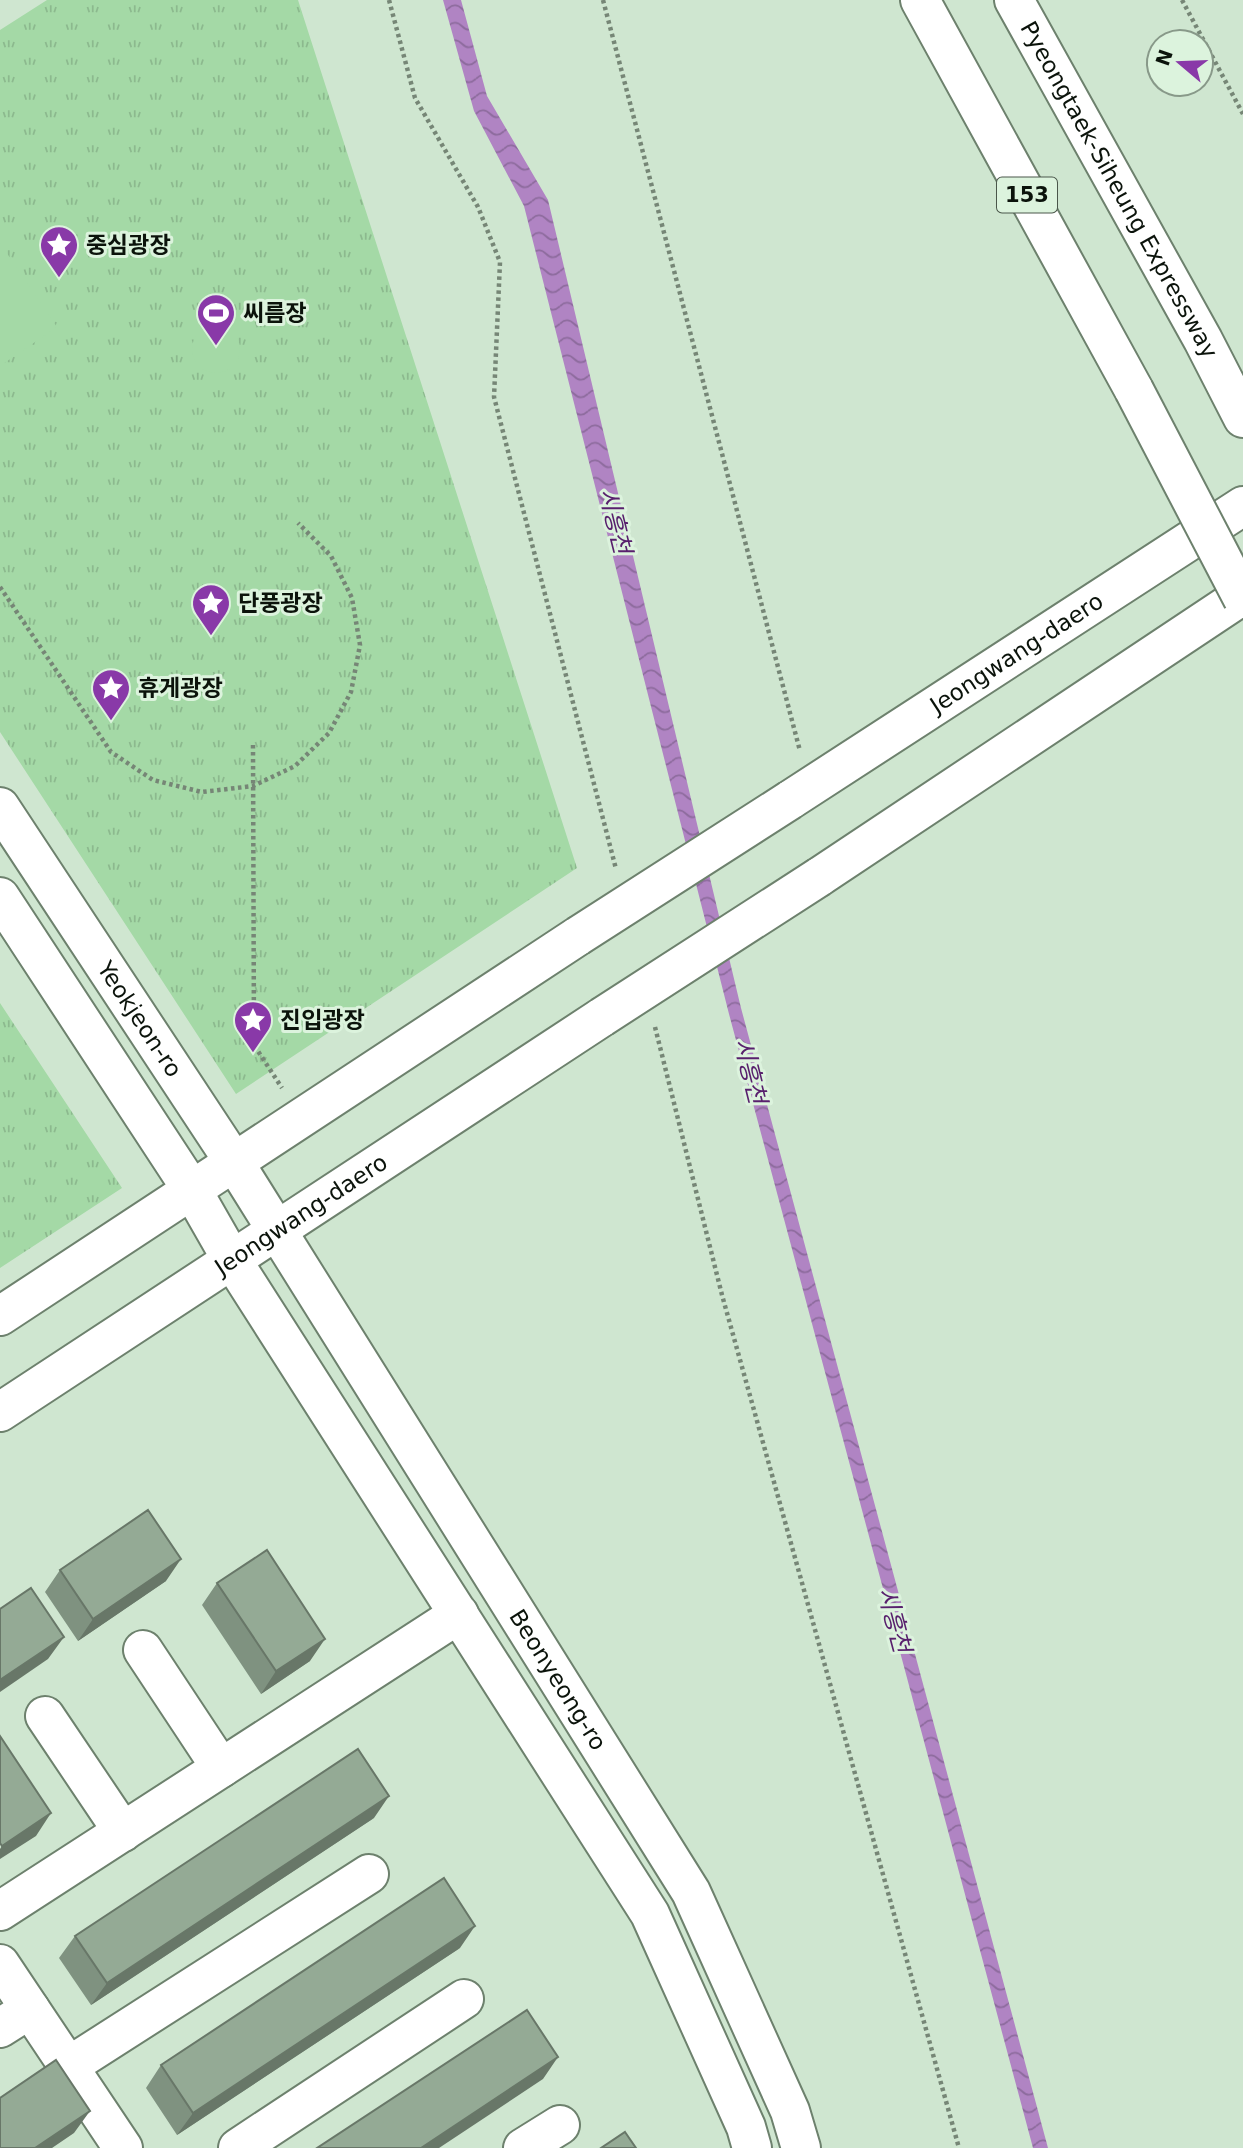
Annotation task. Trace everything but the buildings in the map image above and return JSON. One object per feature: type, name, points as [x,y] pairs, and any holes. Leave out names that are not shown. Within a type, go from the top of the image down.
[{"type":"main road","name":"153","points":[[920,0],[1134,390],[1243,596]]},
{"type":"main road","name":"Pyeongtaek-Siheung Expressway","points":[[1014,0],[1203,340],[1243,418]]},
{"type":"main road","name":"Jeongwang-daero","points":[[302,1118],[1243,506]]},
{"type":"main road","name":"Jeongwang-daero","points":[[0,1412],[819,877],[1243,596]]},
{"type":"main road","name":"Yeokjeon-ro","points":[[0,807],[234,1162],[276,1231]]},
{"type":"main road","points":[[0,897],[11,938],[192,1190],[232,1260]]},
{"type":"main road","points":[[11,938],[63,904]]},
{"type":"main road","points":[[0,1316],[302,1118]]},
{"type":"main road","name":"Beonyeong-ro","points":[[276,1231],[691,1892],[790,2110],[801,2148]]},
{"type":"main road","name":"Beonyeong-ro","points":[[232,1260],[650,1914],[746,2127],[752,2148]]},
{"type":"main road","points":[[0,1911],[459,1615]]},
{"type":"main road","points":[[143,1650],[221,1768]]},
{"type":"main road","points":[[46,1716],[122,1832]]},
{"type":"main road","points":[[69,2066],[369,1874]]},
{"type":"main road","points":[[0,1964],[15,2019],[69,2066],[123,2148]]},
{"type":"main road","points":[[238,2148],[464,1999]]},
{"type":"main road","points":[[523,2148],[560,2125]]},
{"type":"path","points":[[389,0],[415,98],[478,207],[500,262],[494,397],[618,880]]},
{"type":"path","points":[[603,0],[800,793]]},
{"type":"path","points":[[1182,0],[1243,114]]},
{"type":"path","points":[[0,587],[111,752],[153,780],[202,792],[253,786],[295,766],[329,733],[351,692],[360,645],[352,598],[331,556],[298,523]]},
{"type":"path","points":[[253,745],[254,1045],[302,1118]]},
{"type":"path","points":[[652,1014],[722,1295],[959,2148]]},
{"type":"green space","points":[[47,0],[298,0],[577,868],[236,1094],[0,732],[0,30]]},
{"type":"green space","points":[[0,243],[57,327],[0,366]]},
{"type":"green space","name":"씨름장","points":[[216,325],[233,332],[240,349],[233,366],[216,373],[199,366],[192,349],[199,332]]},
{"type":"green space","points":[[0,1003],[122,1188],[0,1268]]},
{"type":"water","name":"시흥천","points":[[443,0],[461,0],[487,96],[548,200],[741,1008],[1048,2148],[1033,2148],[729,1014],[524,206],[474,111]]},
{"type":"place","name":"중심광장","points":[[59,279]]},
{"type":"place","name":"씨름장","points":[[216,347]]},
{"type":"place","name":"단풍광장","points":[[211,637]]},
{"type":"place","name":"휴게광장","points":[[111,722]]},
{"type":"place","name":"진입광장","points":[[253,1054]]}]
